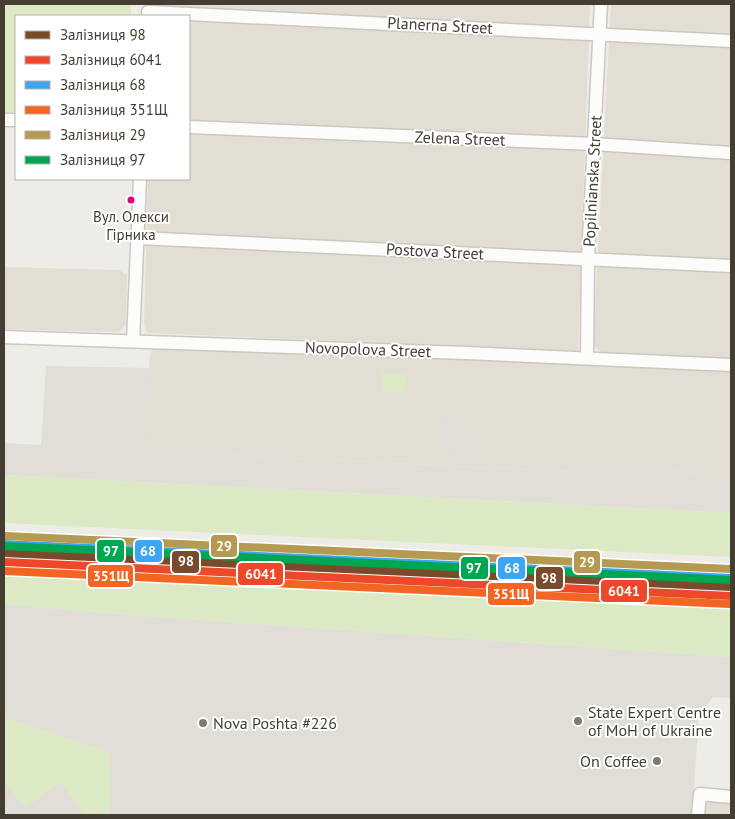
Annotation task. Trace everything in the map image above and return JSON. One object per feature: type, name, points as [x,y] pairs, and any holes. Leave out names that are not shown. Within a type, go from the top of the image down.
[{"type":"street","name":"Popilnianska Street","points":[[587,358],[588,258],[601,4]]},
{"type":"street","name":"Planerna Street","points":[[148,11],[599,32],[731,41]]},
{"type":"street","name":"Zelena Street","points":[[190,127],[594,144],[731,153]]},
{"type":"street","points":[[133,341],[140,180]]},
{"type":"street","name":"Postova Street","points":[[138,238],[731,266]]},
{"type":"street","name":"Novopolova Street","points":[[4,336],[731,365]]},
{"type":"street","points":[[698,815],[700,794],[731,797]]},
{"type":"shaded area","points":[[156,4],[590,4],[578,351],[147,333],[144,324],[148,180],[190,180],[190,15],[156,15]]},
{"type":"shaded area","points":[[611,4],[731,4],[731,359],[601,353],[593,344]]},
{"type":"shaded area","points":[[4,267],[119,270],[127,275],[126,323],[122,330],[118,332],[4,329]]},
{"type":"shaded area","points":[[155,345],[731,371],[731,475],[599,467],[574,461],[574,472],[144,451],[150,354]]},
{"type":"shaded area","points":[[46,366],[149,368],[145,451],[573,472],[574,461],[599,467],[731,475],[731,513],[4,475],[4,443],[41,445]]},
{"type":"shaded area","points":[[444,412],[462,413],[461,436],[485,438],[484,453],[442,450]]},
{"type":"shaded area","points":[[4,604],[116,614],[731,657],[731,698],[713,697],[699,716],[692,815],[4,815]]},
{"type":"shaded area","points":[[712,801],[731,803],[731,815],[703,815],[704,805]]},
{"type":"green space","points":[[4,4],[131,4],[131,15],[15,15],[15,116],[4,116]]},
{"type":"green space","points":[[382,373],[406,375],[404,393],[381,391]]},
{"type":"green space","points":[[4,475],[731,513],[731,557],[4,523]]},
{"type":"green space","points":[[4,560],[731,594],[731,657],[116,614],[4,604]]},
{"type":"green space","points":[[4,717],[109,752],[111,791],[109,814],[96,813],[85,815],[60,782],[26,808],[4,783]]},
{"type":"rail line","name":"29","points":[[5,536],[731,569]]},
{"type":"rail line","name":"68","points":[[4,544],[731,578]]},
{"type":"rail line","name":"97","points":[[4,546],[731,580]]},
{"type":"rail line","name":"98","points":[[4,553],[731,587]]},
{"type":"rail line","name":"6041","points":[[4,562],[731,596]]},
{"type":"rail line","name":"351Щ","points":[[4,571],[730,604]]},
{"type":"place","name":"Вул. Олекси Гірника","points":[[131,200]]},
{"type":"place","name":"State Expert Centre of MoH of Ukraine","points":[[578,721]]},
{"type":"place","name":"Nova Poshta #226","points":[[203,723]]},
{"type":"place","name":"On Coffee","points":[[657,761]]}]
